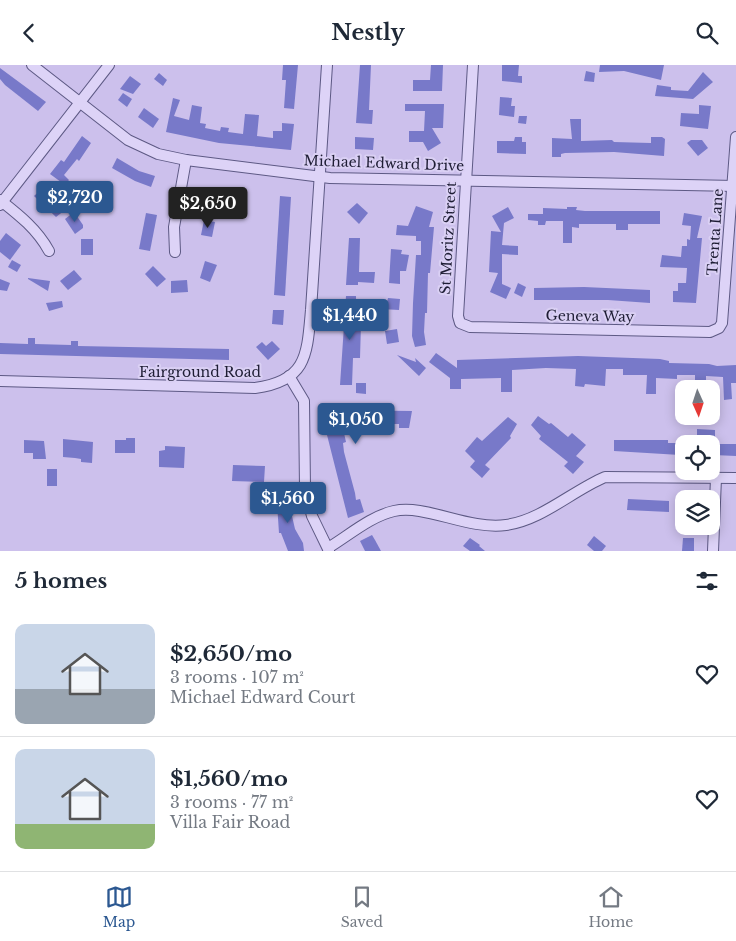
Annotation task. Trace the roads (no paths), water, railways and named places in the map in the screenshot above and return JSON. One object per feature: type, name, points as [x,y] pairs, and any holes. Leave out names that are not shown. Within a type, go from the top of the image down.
[{"type":"street","name":"Michael Edward Drive","points":[[32,65],[144,149],[186,160],[319,176],[734,186]]},
{"type":"street","points":[[49,251],[33,228],[1,202],[109,65]]},
{"type":"street","points":[[327,65],[307,344],[300,368],[289,376],[304,401],[305,489],[312,516],[329,549],[378,517],[392,511],[412,510],[472,525],[508,525],[533,517],[586,485],[605,477],[675,478]]},
{"type":"street","name":"St Moritz Street","points":[[460,323],[458,316],[473,65]]},
{"type":"street","name":"Trenta Lane","points":[[719,328],[722,323],[734,186],[736,137]]},
{"type":"street","points":[[175,252],[174,227],[186,160]]},
{"type":"street","name":"Geneva Way","points":[[460,323],[470,327],[492,328],[710,332],[719,328]]},
{"type":"street","name":"Fairground Road","points":[[0,381],[247,388],[276,384],[289,376]]},
{"type":"street","points":[[720,478],[736,478]]},
{"type":"street","points":[[713,551],[716,480]]}]
